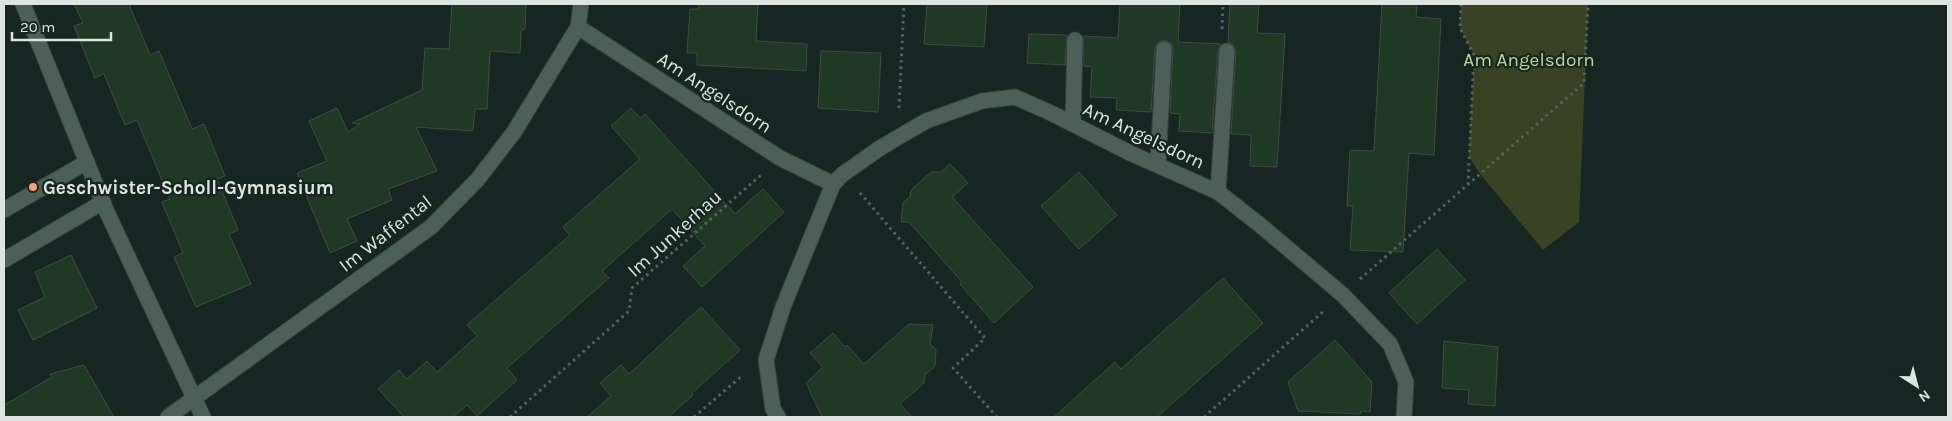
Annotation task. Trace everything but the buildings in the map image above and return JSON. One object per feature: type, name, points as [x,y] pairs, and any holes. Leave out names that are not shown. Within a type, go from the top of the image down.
[{"type":"street","points":[[22,4],[103,202],[203,417]]},
{"type":"street","name":"Im Waffental","points":[[168,417],[431,227],[478,179],[514,132],[578,27],[581,4]]},
{"type":"street","name":"Am Angelsdorn","points":[[578,27],[780,158],[838,179],[897,138],[926,121],[982,101],[1015,97],[1218,192],[1343,295],[1390,344],[1406,382],[1404,417]]},
{"type":"street","points":[[1073,124],[1075,40]]},
{"type":"street","points":[[1158,165],[1164,49]]},
{"type":"street","points":[[1218,192],[1227,51]]},
{"type":"street","points":[[4,210],[87,162]]},
{"type":"street","points":[[778,417],[773,409],[766,360],[783,307],[838,179]]},
{"type":"street","points":[[4,260],[103,202]]},
{"type":"path","points":[[897,138],[904,4]]},
{"type":"path","points":[[1461,4],[1460,28],[1474,55],[1468,184]]},
{"type":"path","points":[[1204,417],[1584,83],[1588,4]]},
{"type":"path","name":"Im Junkerhau","points":[[510,417],[629,311],[632,288],[780,158]]},
{"type":"path","points":[[838,179],[985,338],[953,368],[997,417]]},
{"type":"path","points":[[694,417],[769,352]]},
{"type":"green space","name":"Am Angelsdorn","points":[[1461,4],[1588,4],[1579,222],[1543,250],[1480,174],[1469,157],[1474,55],[1460,28]]},
{"type":"place","name":"Geschwister-Scholl-Gymnasium","points":[[33,187]]}]
